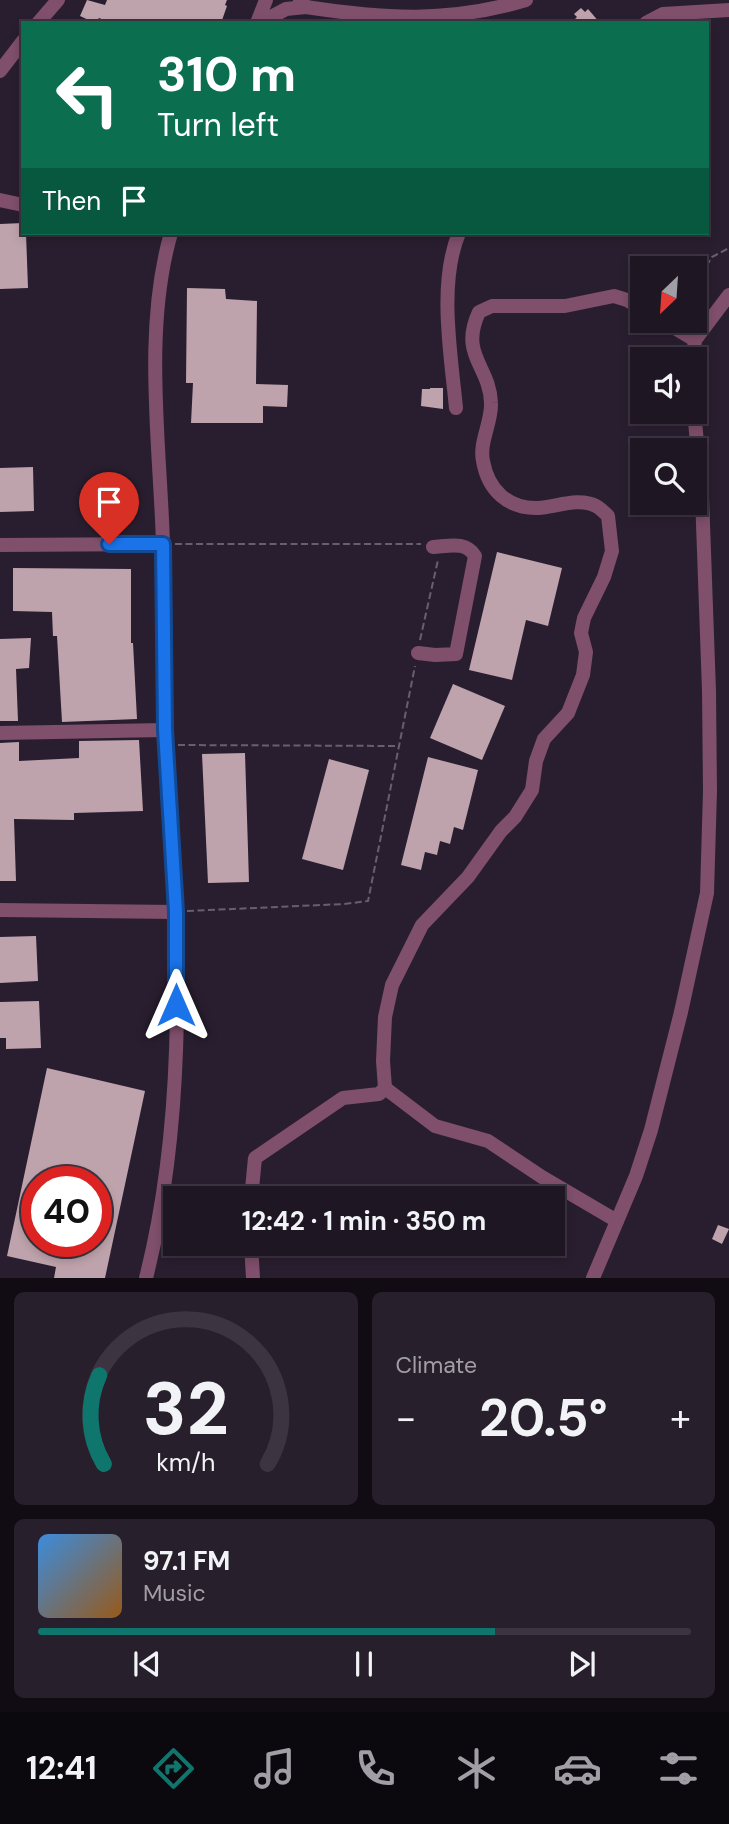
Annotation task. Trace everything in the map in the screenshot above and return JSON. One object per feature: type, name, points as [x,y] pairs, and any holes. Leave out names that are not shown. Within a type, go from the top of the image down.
[{"type":"street","points":[[40,21],[58,0]]},
{"type":"street","points":[[263,21],[302,3],[348,13],[436,17],[480,12],[526,0]]},
{"type":"street","points":[[259,21],[263,1]]},
{"type":"street","points":[[650,21],[663,14],[729,10]]},
{"type":"street","points":[[0,71],[21,44]]},
{"type":"street","points":[[0,200],[21,205]]},
{"type":"street","points":[[145,1278],[167,1170],[175,1041],[176,912],[166,737],[163,544],[156,376],[160,286],[166,235]]},
{"type":"street","points":[[456,408],[449,288],[452,249],[458,235]]},
{"type":"street","points":[[694,347],[695,340],[724,313],[729,295]]},
{"type":"street","points":[[617,1221],[542,1177],[488,1141],[435,1126],[385,1088],[383,1061],[385,1017],[391,985],[422,925],[468,877],[501,831],[515,817],[531,790],[536,761],[544,739],[568,713],[583,676],[586,652],[581,633],[584,618],[604,577],[612,551],[608,516],[596,505],[576,503],[536,508],[512,503],[497,494],[487,481],[482,458],[492,405],[489,388],[472,349],[473,324],[479,312],[492,306],[565,306],[614,296],[630,302]]},
{"type":"street","points":[[683,333],[695,340]]},
{"type":"street","points":[[593,1278],[652,1130],[708,893],[709,691],[702,496],[695,424]]},
{"type":"street","points":[[0,545],[163,544]]},
{"type":"street","points":[[418,653],[456,654],[475,556],[471,549],[464,545],[433,547]]},
{"type":"street","points":[[0,733],[166,737]]},
{"type":"street","points":[[0,910],[176,912]]},
{"type":"street","points":[[252,1186],[255,1158],[343,1098],[379,1094],[385,1088]]},
{"type":"street","points":[[252,1256],[253,1278]]},
{"type":"path","points":[[707,265],[712,257],[729,248]]},
{"type":"path","points":[[163,544],[425,544],[433,547],[439,564],[418,653],[368,901],[176,912]]},
{"type":"path","points":[[166,737],[401,746]]},
{"type":"building","points":[[87,0],[105,5],[107,0],[227,0],[222,21],[107,21],[99,18],[91,21],[80,16]]},
{"type":"building","points":[[581,8],[585,12],[588,9],[598,21],[573,21],[577,17],[574,14]]},
{"type":"building","points":[[21,223],[21,235],[26,235],[28,288],[0,289],[0,224]]},
{"type":"building","points":[[187,288],[225,289],[226,299],[257,301],[256,384],[288,385],[287,407],[263,406],[263,423],[191,423],[193,383],[186,383]]},
{"type":"building","points":[[443,388],[443,409],[421,406],[422,389]]},
{"type":"building","points":[[33,467],[34,511],[0,512],[0,468]]},
{"type":"building","points":[[497,552],[562,568],[548,626],[526,620],[512,680],[469,670]]},
{"type":"building","points":[[13,568],[131,569],[131,643],[137,719],[62,722],[57,636],[53,636],[52,612],[13,611]]},
{"type":"building","points":[[31,638],[29,668],[16,669],[18,721],[0,721],[0,639]]},
{"type":"building","points":[[453,684],[505,706],[482,760],[430,738]]},
{"type":"building","points":[[139,740],[143,811],[74,813],[74,820],[14,819],[16,881],[0,881],[0,743],[19,742],[19,761],[79,758],[79,741]]},
{"type":"building","points":[[245,753],[249,882],[208,883],[202,754]]},
{"type":"building","points":[[428,757],[478,770],[463,830],[454,827],[450,844],[440,841],[437,855],[425,852],[421,870],[401,865]]},
{"type":"building","points":[[329,759],[369,770],[343,870],[302,859]]},
{"type":"building","points":[[36,936],[38,981],[0,983],[0,937]]},
{"type":"building","points":[[39,1001],[41,1048],[6,1049],[6,1038],[0,1038],[0,1002]]},
{"type":"building","points":[[47,1068],[145,1091],[112,1245],[112,1166],[26,1166]]},
{"type":"building","points":[[21,1190],[21,1257],[109,1257],[105,1278],[54,1278],[56,1267],[7,1256]]},
{"type":"building","points":[[718,1225],[729,1229],[722,1244],[712,1239]]},
{"type":"route","points":[[109,544],[163,544],[165,730],[176,912],[176,1005]]}]
